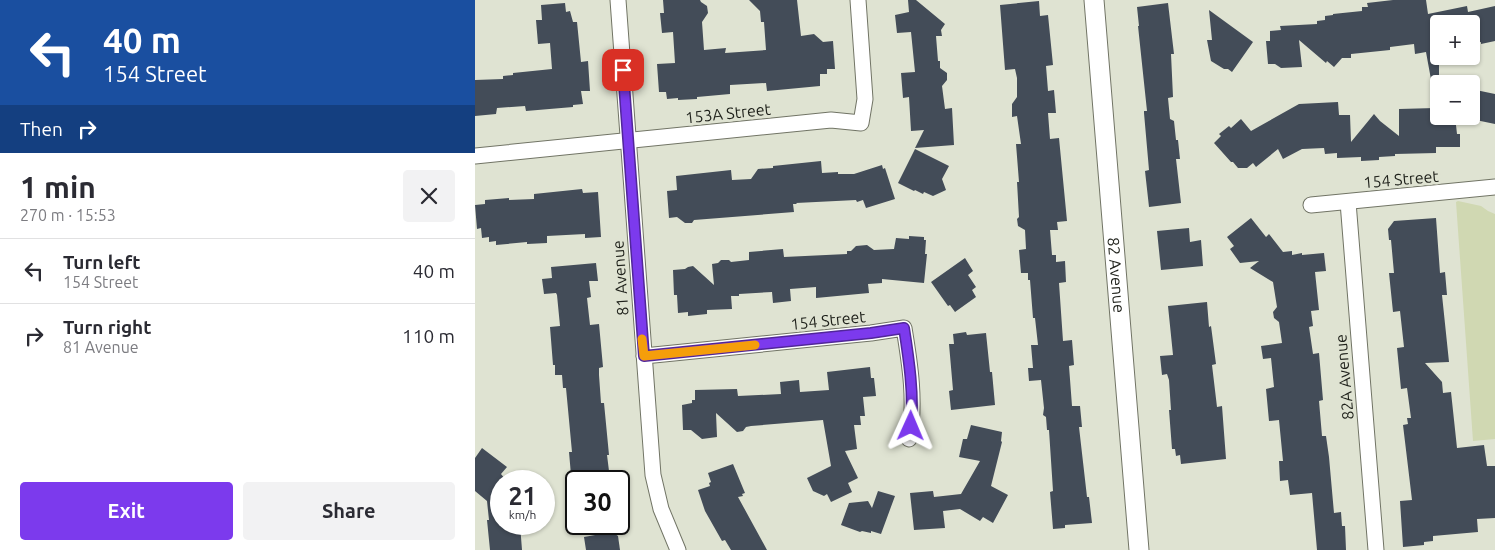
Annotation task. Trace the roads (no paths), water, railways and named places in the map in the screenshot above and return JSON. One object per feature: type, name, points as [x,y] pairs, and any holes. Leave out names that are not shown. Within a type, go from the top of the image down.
[{"type":"street","name":"81 Avenue","points":[[618,0],[654,481],[667,527],[678,550]]},
{"type":"street","name":"153A Street","points":[[475,156],[831,120],[861,123],[865,99],[858,0]]},
{"type":"street","name":"82 Avenue","points":[[1094,0],[1139,550]]},
{"type":"street","name":"154 Street","points":[[1311,205],[1495,187]]},
{"type":"street","name":"82A Avenue","points":[[1348,202],[1376,550]]},
{"type":"street","name":"154 Street","points":[[644,356],[904,328],[913,412],[909,439]]}]
